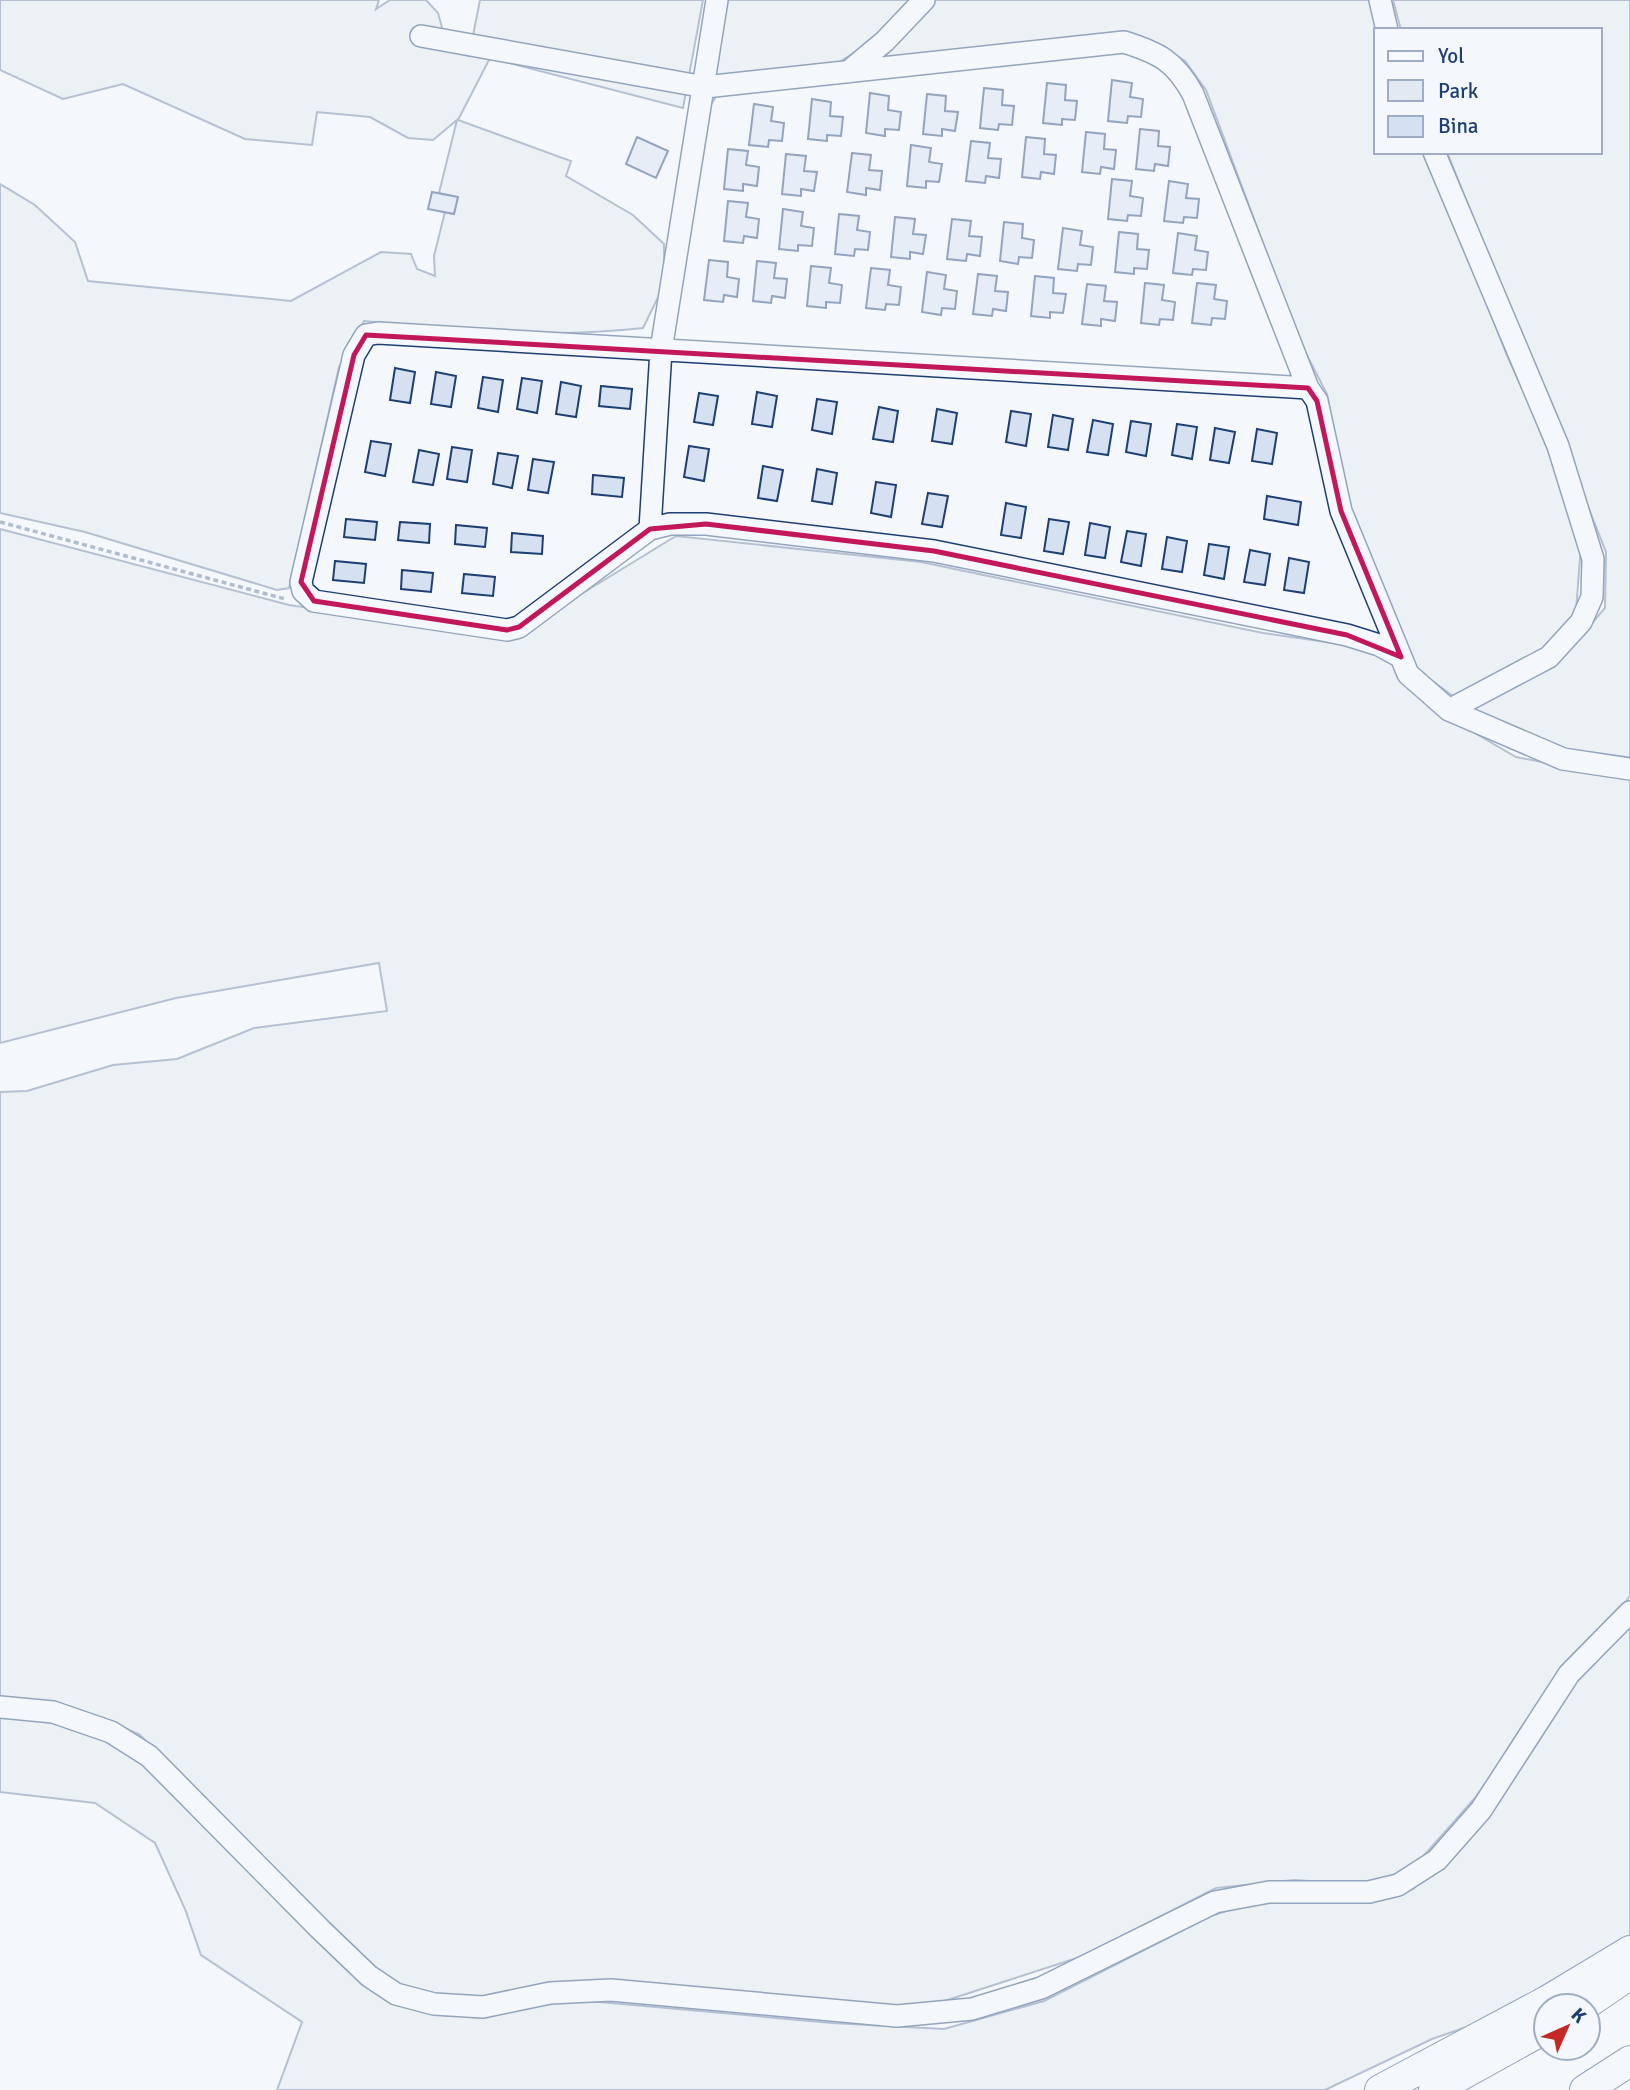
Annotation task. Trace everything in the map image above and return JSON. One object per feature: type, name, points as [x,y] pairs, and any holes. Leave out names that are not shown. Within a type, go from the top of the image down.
[{"type":"highway","points":[[1380,2090],[1535,2007],[1630,1951]]},
{"type":"highway","points":[[1602,1993],[1630,1974]]},
{"type":"highway","points":[[1434,2090],[1532,2036]]},
{"type":"highway","points":[[1585,2090],[1630,2061]]},
{"type":"street","points":[[650,530],[662,350],[717,0]]},
{"type":"street","points":[[848,72],[885,41],[924,0]]},
{"type":"street","points":[[1380,0],[1387,28]]},
{"type":"street","points":[[421,36],[705,87],[1124,42],[1157,52],[1182,72],[1194,94],[1308,388],[1317,401],[1341,511],[1408,674],[1449,710],[1563,758],[1630,769]]},
{"type":"street","points":[[1435,154],[1558,446],[1593,559],[1592,597],[1581,622],[1549,657],[1449,710]]},
{"type":"street","points":[[1308,388],[366,335],[354,355],[302,573],[303,591],[314,601],[507,630],[519,627],[650,530],[670,524],[706,524],[934,551],[1348,635],[1379,645],[1401,657]]},
{"type":"street","points":[[0,1707],[53,1712],[111,1732],[149,1756],[320,1929],[369,1976],[396,1994],[434,2004],[484,2007],[550,1993],[611,1990],[897,2016],[972,2009],[1041,1988],[1215,1902],[1269,1892],[1369,1892],[1398,1885],[1437,1860],[1481,1810],[1569,1674],[1630,1612]]},
{"type":"path","points":[[0,522],[286,599],[314,601]]},
{"type":"highlighted area","points":[[366,335],[1308,388],[1317,401],[1341,511],[1401,657],[1347,635],[934,551],[706,524],[650,529],[519,627],[507,630],[314,601],[301,582],[354,355]]},
{"type":"green space","points":[[0,0],[379,0],[376,9],[390,0],[426,0],[438,13],[448,49],[469,56],[480,0],[703,0],[683,108],[490,58],[458,120],[571,161],[566,176],[633,215],[664,244],[664,285],[643,328],[537,333],[364,321],[339,367],[289,588],[277,590],[85,532],[0,513],[0,184],[35,205],[75,242],[88,281],[291,301],[381,252],[411,254],[417,269],[435,276],[434,256],[445,212],[454,214],[457,197],[439,193],[457,120],[433,140],[408,138],[370,117],[317,112],[312,145],[245,139],[123,84],[63,99],[0,70]]},
{"type":"green space","points":[[727,0],[913,0],[872,42],[834,65],[717,95],[710,106]]},
{"type":"green space","points":[[933,0],[1370,0],[1376,28],[1374,154],[1428,154],[1506,353],[1554,460],[1581,545],[1576,611],[1553,646],[1453,696],[1413,667],[1348,503],[1327,394],[1299,340],[1206,90],[1185,61],[1156,45],[871,62]]},
{"type":"green space","points":[[1393,0],[1630,0],[1630,761],[1564,751],[1470,709],[1554,667],[1578,640],[1605,608],[1606,552],[1448,154],[1602,154],[1602,28],[1400,28]]},
{"type":"green space","points":[[0,529],[289,605],[511,637],[676,536],[921,562],[1263,633],[1375,649],[1388,657],[1444,715],[1516,757],[1630,779],[1630,1596],[1517,1738],[1475,1798],[1412,1869],[1369,1885],[1294,1880],[1216,1888],[1083,1956],[923,2008],[621,1982],[463,2002],[419,1998],[372,1969],[139,1734],[61,1704],[0,1698],[0,1092],[27,1091],[113,1065],[177,1059],[254,1028],[387,1011],[379,963],[176,998],[0,1043]]},
{"type":"green space","points":[[1630,1627],[1630,1935],[1481,2022],[1432,2039],[1325,2090],[277,2090],[302,2022],[201,1955],[185,1909],[155,1843],[95,1803],[0,1792],[0,1714],[73,1726],[125,1746],[401,2005],[447,2016],[577,2000],[832,2023],[944,2029],[1044,2001],[1211,1916],[1269,1897],[1362,1901],[1413,1889],[1479,1825],[1537,1734],[1583,1673]]},
{"type":"building","points":[[1112,80],[1132,83],[1130,97],[1143,99],[1141,117],[1128,116],[1127,123],[1108,121]]},
{"type":"building","points":[[1047,83],[1066,85],[1065,100],[1077,101],[1075,120],[1062,119],[1062,125],[1043,123]]},
{"type":"building","points":[[984,88],[1003,90],[1002,105],[1014,106],[1012,125],[999,124],[998,130],[980,128]]},
{"type":"building","points":[[870,93],[889,96],[888,110],[901,112],[899,130],[885,129],[885,136],[866,133]]},
{"type":"building","points":[[927,94],[946,96],[945,111],[958,112],[955,131],[942,129],[942,136],[923,134]]},
{"type":"building","points":[[812,99],[831,102],[830,116],[843,117],[841,136],[827,135],[827,141],[808,139]]},
{"type":"building","points":[[754,104],[773,107],[771,121],[784,123],[782,141],[769,140],[768,147],[749,145]]},
{"type":"building","points":[[1140,129],[1159,131],[1158,146],[1170,147],[1168,166],[1155,164],[1154,171],[1136,169]]},
{"type":"building","points":[[1086,132],[1105,134],[1104,149],[1116,150],[1114,169],[1101,167],[1100,174],[1082,172]]},
{"type":"building","points":[[637,137],[668,151],[656,178],[626,164]]},
{"type":"building","points":[[1026,137],[1045,139],[1044,154],[1056,155],[1054,174],[1041,172],[1040,179],[1022,177]]},
{"type":"building","points":[[971,141],[990,143],[988,158],[1001,159],[999,178],[986,176],[985,183],[966,181]]},
{"type":"building","points":[[911,145],[931,148],[929,162],[942,164],[939,182],[926,181],[926,188],[907,186]]},
{"type":"building","points":[[728,149],[748,151],[746,165],[759,167],[757,186],[743,184],[743,191],[724,189]]},
{"type":"building","points":[[852,153],[871,155],[869,170],[882,171],[880,190],[866,188],[866,195],[847,192]]},
{"type":"building","points":[[786,154],[806,156],[804,171],[817,172],[814,191],[801,189],[801,196],[782,194]]},
{"type":"building","points":[[1112,179],[1132,181],[1130,196],[1143,198],[1141,216],[1128,215],[1127,221],[1108,219]]},
{"type":"building","points":[[1169,181],[1188,184],[1186,198],[1199,199],[1197,218],[1184,217],[1183,223],[1164,221]]},
{"type":"building","points":[[432,192],[458,197],[454,214],[428,209]]},
{"type":"building","points":[[728,201],[748,203],[746,217],[759,219],[757,238],[744,236],[743,243],[724,241]]},
{"type":"building","points":[[783,209],[803,212],[801,226],[814,228],[812,246],[798,245],[798,251],[779,249]]},
{"type":"building","points":[[839,214],[859,216],[857,230],[870,232],[868,250],[855,249],[854,256],[835,254]]},
{"type":"building","points":[[895,217],[915,219],[913,234],[926,235],[923,254],[910,252],[910,259],[891,257]]},
{"type":"building","points":[[952,219],[971,221],[969,236],[982,237],[980,256],[967,254],[966,261],[947,259]]},
{"type":"building","points":[[1004,222],[1023,224],[1022,238],[1034,240],[1032,258],[1019,257],[1018,264],[1000,261]]},
{"type":"building","points":[[1063,228],[1082,231],[1080,245],[1093,247],[1091,265],[1078,264],[1077,271],[1058,269]]},
{"type":"building","points":[[1119,232],[1138,234],[1137,249],[1149,250],[1147,269],[1134,268],[1134,274],[1115,272]]},
{"type":"building","points":[[1178,233],[1197,236],[1195,250],[1208,252],[1206,270],[1193,269],[1192,275],[1173,273]]},
{"type":"building","points":[[709,260],[728,262],[727,277],[739,279],[737,297],[724,295],[723,302],[704,300]]},
{"type":"building","points":[[757,261],[776,263],[774,278],[787,279],[785,298],[772,296],[771,303],[753,301]]},
{"type":"building","points":[[811,266],[831,268],[829,283],[842,285],[840,303],[826,302],[826,308],[807,306]]},
{"type":"building","points":[[871,268],[890,270],[888,285],[901,287],[899,305],[886,304],[885,310],[866,308]]},
{"type":"building","points":[[927,272],[946,275],[944,289],[957,291],[955,309],[942,308],[941,315],[922,312]]},
{"type":"building","points":[[978,274],[997,276],[995,291],[1008,292],[1006,311],[993,309],[992,316],[973,314]]},
{"type":"building","points":[[1035,276],[1054,278],[1053,293],[1066,294],[1063,313],[1050,312],[1050,318],[1031,316]]},
{"type":"building","points":[[1145,283],[1164,285],[1162,300],[1175,302],[1173,320],[1160,319],[1159,325],[1141,323]]},
{"type":"building","points":[[1197,283],[1216,285],[1214,299],[1227,301],[1225,319],[1212,318],[1211,325],[1192,323]]},
{"type":"building","points":[[1087,284],[1106,286],[1104,301],[1117,302],[1115,321],[1101,319],[1101,326],[1082,324]]},
{"type":"building","points":[[395,368],[415,372],[410,403],[390,400]]},
{"type":"building","points":[[436,372],[456,376],[451,407],[431,404]]},
{"type":"building","points":[[483,377],[503,380],[498,412],[478,408]]},
{"type":"building","points":[[522,378],[542,381],[537,413],[517,409]]},
{"type":"building","points":[[561,382],[581,386],[576,417],[556,414]]},
{"type":"building","points":[[601,386],[632,389],[630,409],[599,406]]},
{"type":"building","points":[[757,392],[777,396],[772,427],[752,424]]},
{"type":"building","points":[[699,393],[718,396],[713,425],[694,422]]},
{"type":"building","points":[[817,399],[837,402],[832,434],[812,430]]},
{"type":"building","points":[[879,407],[898,411],[893,442],[873,439]]},
{"type":"building","points":[[937,409],[957,413],[952,444],[932,441]]},
{"type":"building","points":[[1011,411],[1031,414],[1026,446],[1006,442]]},
{"type":"building","points":[[1053,415],[1073,419],[1068,450],[1048,447]]},
{"type":"building","points":[[1093,420],[1113,424],[1108,455],[1087,452]]},
{"type":"building","points":[[1131,421],[1151,424],[1146,456],[1126,452]]},
{"type":"building","points":[[1177,424],[1197,427],[1192,459],[1172,455]]},
{"type":"building","points":[[1215,428],[1235,432],[1229,463],[1210,460]]},
{"type":"building","points":[[1257,429],[1277,433],[1272,464],[1252,461]]},
{"type":"building","points":[[371,441],[391,444],[385,476],[365,472]]},
{"type":"building","points":[[689,446],[709,449],[704,481],[684,477]]},
{"type":"building","points":[[452,447],[472,450],[467,482],[447,479]]},
{"type":"building","points":[[419,450],[439,454],[433,485],[413,482]]},
{"type":"building","points":[[498,453],[518,456],[512,488],[493,484]]},
{"type":"building","points":[[533,459],[554,462],[548,493],[528,490]]},
{"type":"building","points":[[763,466],[783,470],[777,501],[758,498]]},
{"type":"building","points":[[817,469],[837,473],[832,504],[812,501]]},
{"type":"building","points":[[593,475],[624,478],[622,497],[592,494]]},
{"type":"building","points":[[876,482],[896,485],[891,517],[871,513]]},
{"type":"building","points":[[928,493],[948,496],[942,527],[922,524]]},
{"type":"building","points":[[1267,496],[1301,502],[1298,525],[1264,519]]},
{"type":"building","points":[[1006,503],[1026,507],[1021,538],[1001,535]]},
{"type":"building","points":[[346,519],[377,522],[375,540],[344,537]]},
{"type":"building","points":[[1049,519],[1069,522],[1063,554],[1044,551]]},
{"type":"building","points":[[400,522],[430,524],[429,543],[398,540]]},
{"type":"building","points":[[1090,523],[1110,527],[1105,558],[1085,555]]},
{"type":"building","points":[[456,525],[487,528],[485,547],[455,544]]},
{"type":"building","points":[[1127,531],[1146,534],[1141,566],[1121,562]]},
{"type":"building","points":[[512,533],[543,536],[542,554],[511,552]]},
{"type":"building","points":[[1167,537],[1187,541],[1182,572],[1162,569]]},
{"type":"building","points":[[1209,544],[1229,547],[1224,579],[1204,575]]},
{"type":"building","points":[[1250,550],[1270,554],[1265,585],[1244,582]]},
{"type":"building","points":[[1289,558],[1309,562],[1304,593],[1284,590]]},
{"type":"building","points":[[335,561],[366,564],[364,583],[333,580]]},
{"type":"building","points":[[402,570],[433,573],[431,592],[401,589]]},
{"type":"building","points":[[464,574],[495,577],[493,596],[462,593]]}]
